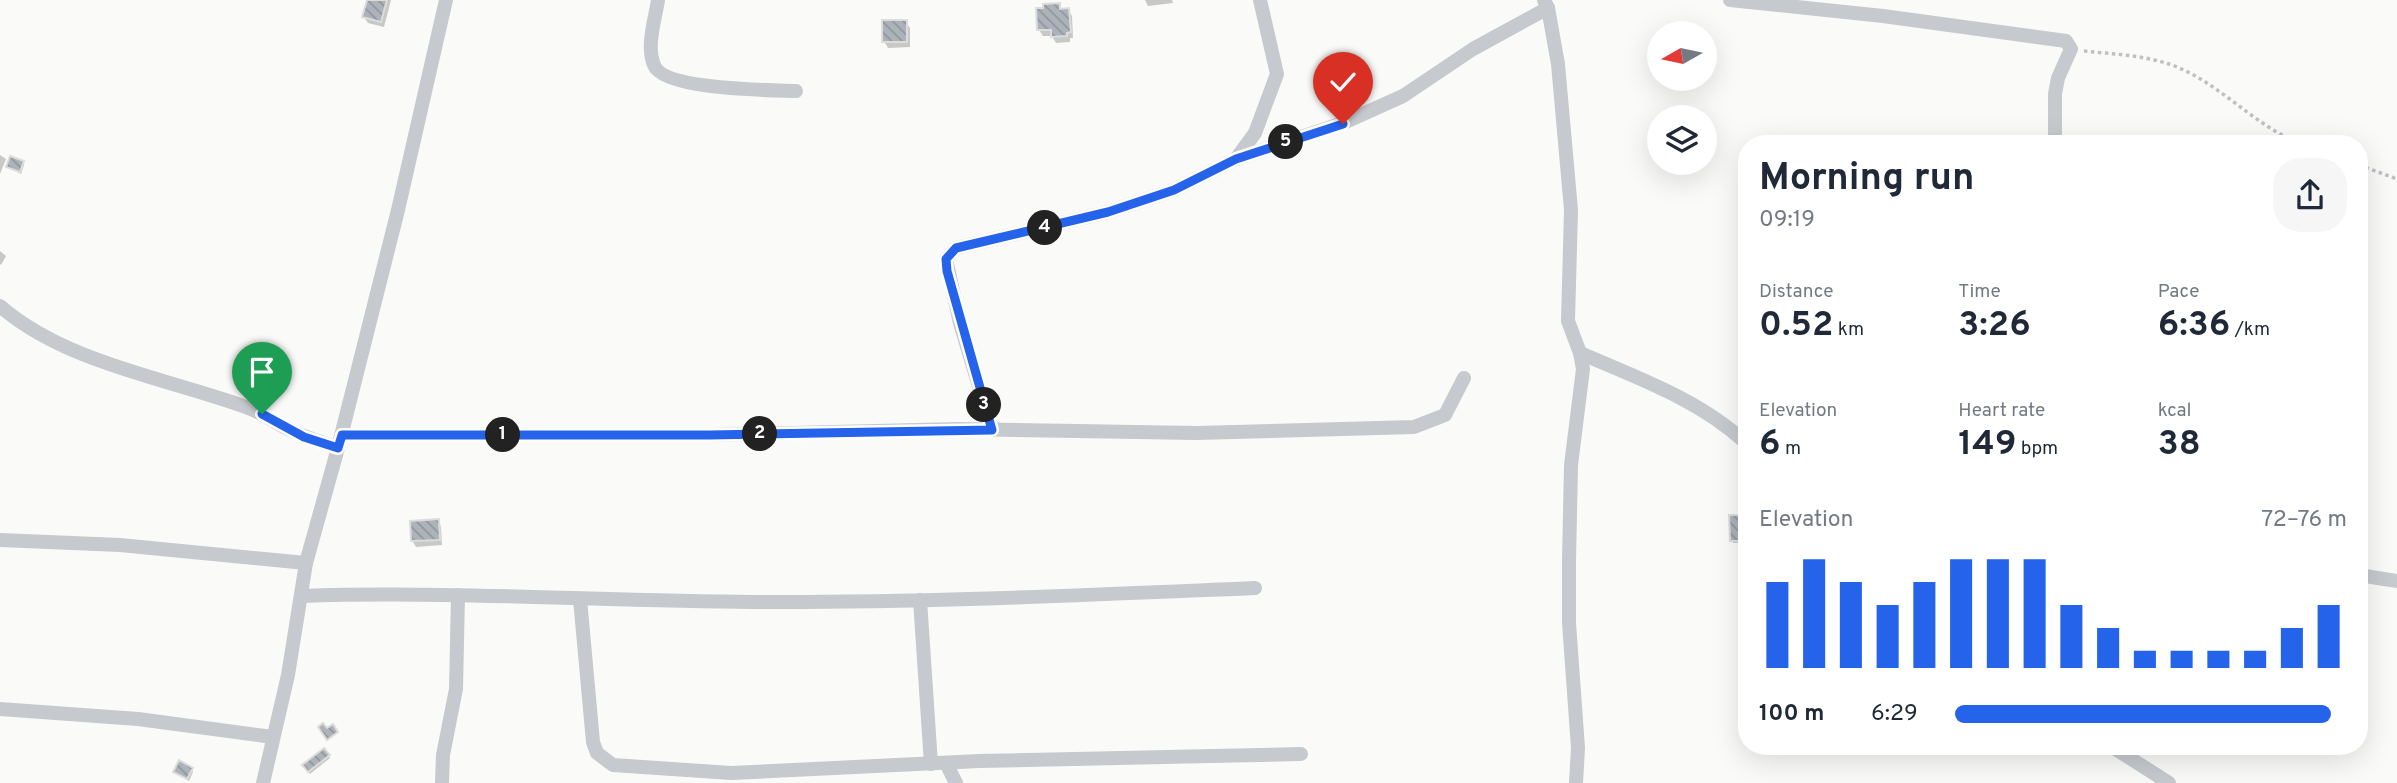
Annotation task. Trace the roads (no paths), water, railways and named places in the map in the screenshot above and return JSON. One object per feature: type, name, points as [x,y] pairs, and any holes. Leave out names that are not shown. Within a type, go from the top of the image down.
[{"type":"street","points":[[263,783],[288,675],[306,563],[340,442],[398,210],[446,0]]},
{"type":"street","points":[[658,0],[651,44],[654,66],[663,76],[698,85],[796,91]]},
{"type":"street","points":[[1236,159],[1255,133],[1277,74],[1260,0]]},
{"type":"street","points":[[1730,0],[1884,16],[2066,41],[2071,50],[2058,78],[2054,135]]},
{"type":"street","points":[[992,430],[950,284],[946,259],[956,248],[1108,212],[1174,190],[1236,159],[1343,124],[1403,96],[1546,4],[1558,64],[1570,199],[1568,321],[1583,369],[1572,465],[1569,586],[1578,748],[1576,783]]},
{"type":"street","points":[[0,306],[26,325],[100,360],[251,408],[304,437],[340,442],[992,430],[1196,433],[1415,427],[1445,415],[1464,378]]},
{"type":"street","points":[[1580,353],[1683,399],[1728,426],[1738,435]]},
{"type":"street","points":[[0,540],[120,545],[306,563]]},
{"type":"street","points":[[2368,576],[2397,581]]},
{"type":"street","points":[[301,596],[458,595],[754,602],[920,600],[1255,588]]},
{"type":"street","points":[[442,783],[443,755],[456,690],[458,595]]},
{"type":"street","points":[[580,599],[593,742],[597,753],[613,765],[696,777],[947,763],[1301,754]]},
{"type":"street","points":[[920,600],[931,764]]},
{"type":"street","points":[[0,709],[138,719],[273,737]]},
{"type":"street","points":[[2125,755],[2169,783]]},
{"type":"street","points":[[947,763],[956,783]]}]
